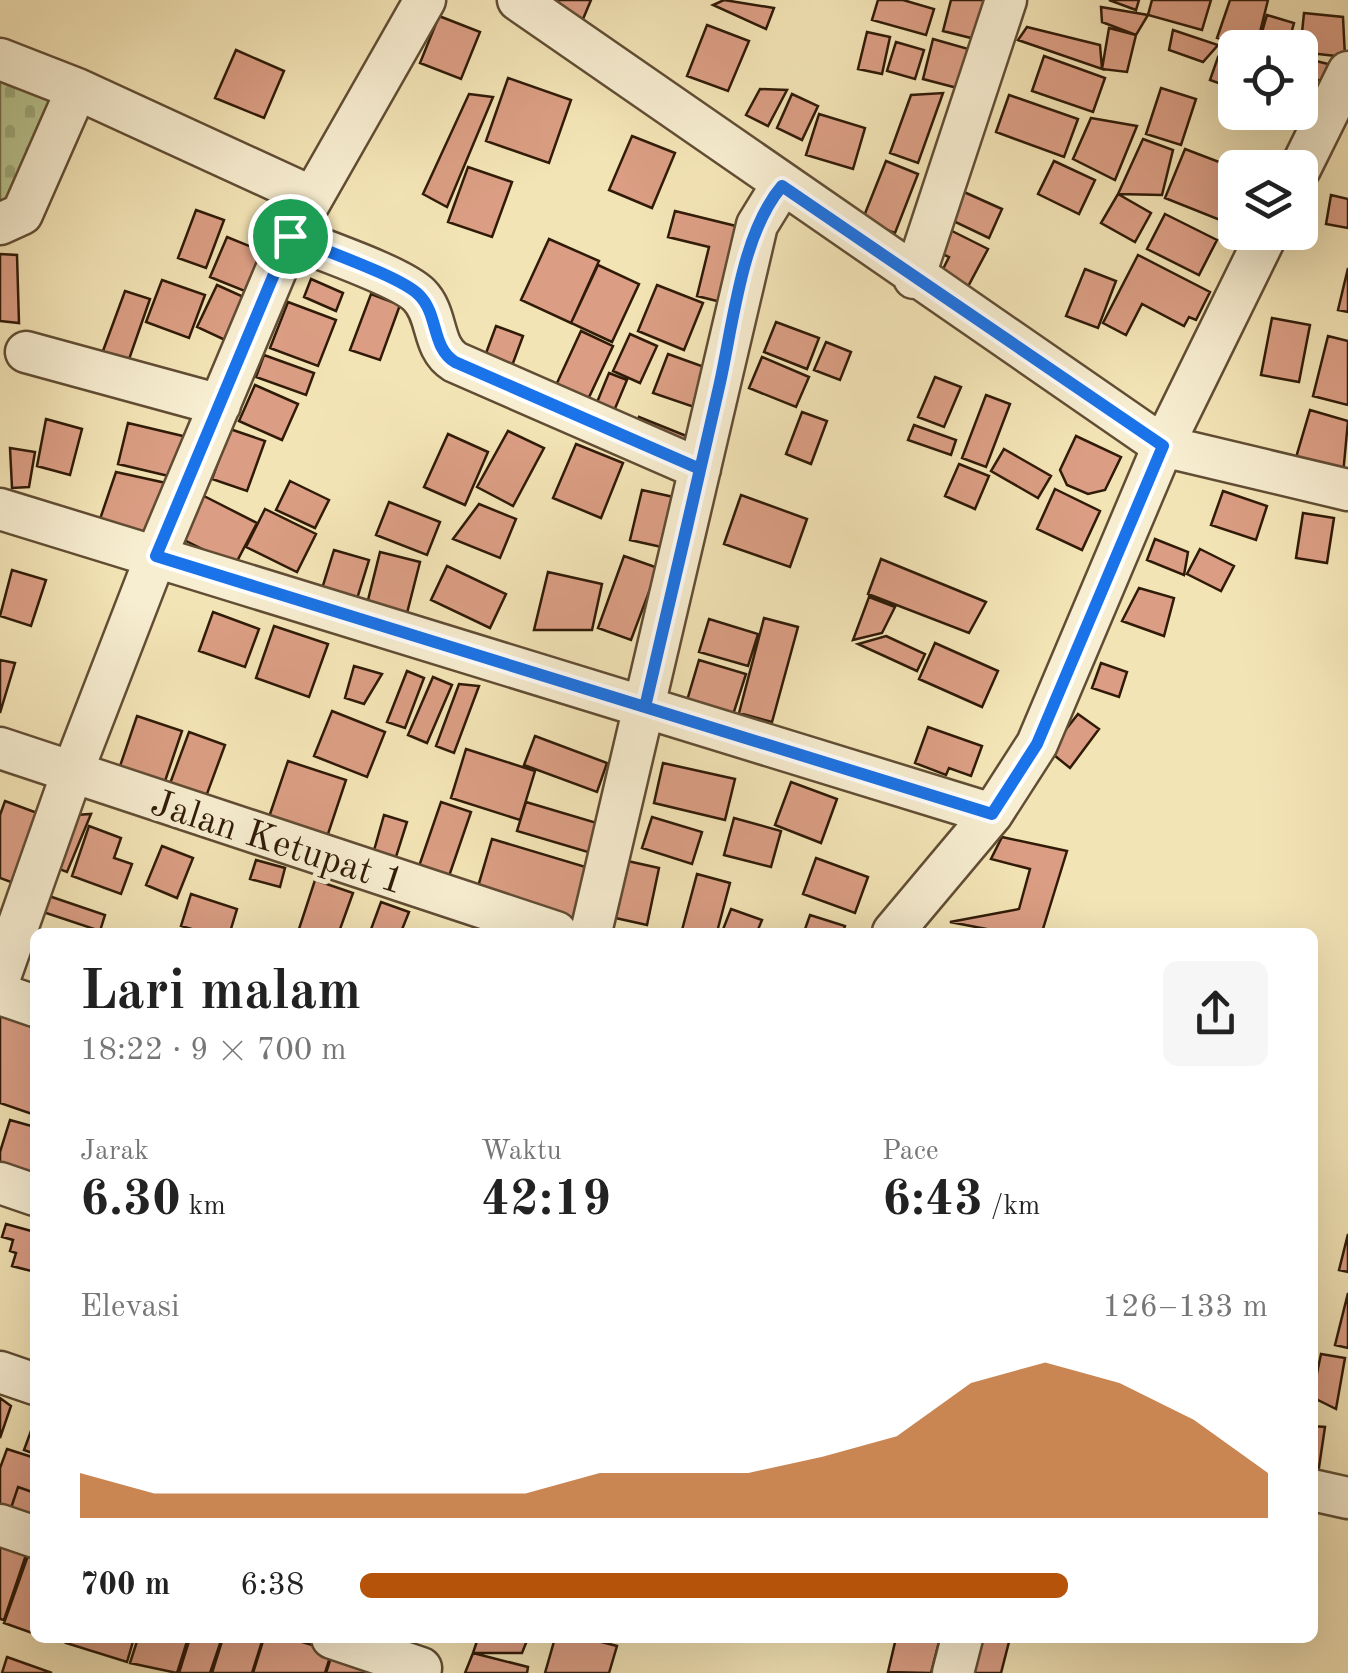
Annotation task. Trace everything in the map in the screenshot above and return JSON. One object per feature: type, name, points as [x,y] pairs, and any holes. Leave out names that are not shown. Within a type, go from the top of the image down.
[{"type":"street","points":[[0,976],[72,773],[156,556],[290,236],[425,0]]},
{"type":"street","points":[[519,0],[914,278],[1163,446],[1348,490]]},
{"type":"street","points":[[914,278],[1006,0]]},
{"type":"street","points":[[0,59],[77,89],[312,198]]},
{"type":"street","points":[[1309,150],[1348,72]]},
{"type":"street","points":[[0,224],[22,214],[77,89]]},
{"type":"street","points":[[592,928],[756,225],[782,186]]},
{"type":"street","points":[[290,236],[416,291],[429,311],[439,346],[455,362],[700,469]]},
{"type":"street","points":[[897,928],[992,814],[1037,744],[1163,446],[1259,250]]},
{"type":"street","points":[[26,352],[220,404]]},
{"type":"street","points":[[0,509],[992,814]]},
{"type":"street","name":"Jalan Ketupat 1","points":[[0,748],[544,928]]},
{"type":"street","points":[[0,994],[30,1004]]},
{"type":"street","points":[[0,1183],[30,1193]]},
{"type":"street","points":[[0,1372],[30,1382]]},
{"type":"street","points":[[1318,1491],[1348,1498]]},
{"type":"street","points":[[0,1525],[30,1534]]},
{"type":"street","points":[[353,1643],[424,1660]]},
{"type":"street","points":[[953,1673],[961,1643]]},
{"type":"green space","points":[[0,66],[56,87],[0,218]]},
{"type":"building","points":[[540,0],[591,0],[583,19]]},
{"type":"building","points":[[724,0],[774,8],[766,29],[713,5]]},
{"type":"building","points":[[878,0],[903,0],[934,9],[926,35],[872,20]]},
{"type":"building","points":[[951,0],[989,0],[979,40],[943,31]]},
{"type":"building","points":[[1109,0],[1139,0],[1136,10]]},
{"type":"building","points":[[1152,0],[1211,0],[1202,30],[1148,15]]},
{"type":"building","points":[[1230,0],[1268,0],[1260,30],[1220,30]]},
{"type":"building","points":[[1101,7],[1148,15],[1136,35],[1102,22]]},
{"type":"building","points":[[1304,13],[1343,17],[1345,57],[1318,54],[1318,30],[1302,30]]},
{"type":"building","points":[[1267,15],[1294,23],[1292,30],[1263,30]]},
{"type":"building","points":[[439,16],[480,32],[461,79],[420,63]]},
{"type":"building","points":[[707,25],[749,41],[728,91],[687,76]]},
{"type":"building","points":[[1027,27],[1100,45],[1102,69],[1018,40]]},
{"type":"building","points":[[1109,28],[1136,35],[1127,72],[1102,69]]},
{"type":"building","points":[[1173,30],[1218,45],[1203,62],[1169,50]]},
{"type":"building","points":[[867,32],[890,37],[882,74],[858,69]]},
{"type":"building","points":[[933,39],[972,50],[961,89],[923,79]]},
{"type":"building","points":[[896,42],[924,50],[915,79],[887,71]]},
{"type":"building","points":[[236,50],[284,71],[264,118],[215,98]]},
{"type":"building","points":[[1044,56],[1105,78],[1093,112],[1032,91]]},
{"type":"building","points":[[1218,57],[1218,83],[1210,80]]},
{"type":"building","points":[[1318,62],[1340,67],[1327,83],[1318,80]]},
{"type":"building","points":[[508,78],[571,100],[549,163],[486,141]]},
{"type":"building","points":[[1161,88],[1196,99],[1181,145],[1146,134]]},
{"type":"building","points":[[760,89],[787,90],[768,126],[746,115]]},
{"type":"building","points":[[943,93],[918,163],[890,153],[911,95]]},
{"type":"building","points":[[469,94],[493,97],[447,207],[423,194]]},
{"type":"building","points":[[792,94],[818,106],[802,140],[777,128]]},
{"type":"building","points":[[1009,95],[1078,119],[1064,157],[996,132]]},
{"type":"building","points":[[819,114],[865,128],[853,169],[806,155]]},
{"type":"building","points":[[1091,118],[1137,126],[1115,180],[1073,159]]},
{"type":"building","points":[[632,136],[675,153],[652,208],[609,190]]},
{"type":"building","points":[[1143,139],[1173,150],[1162,195],[1118,194]]},
{"type":"building","points":[[1185,149],[1218,162],[1218,219],[1165,198]]},
{"type":"building","points":[[886,161],[918,174],[895,233],[862,221]]},
{"type":"building","points":[[1054,161],[1095,180],[1079,214],[1038,194]]},
{"type":"building","points":[[468,167],[512,182],[492,237],[448,222]]},
{"type":"building","points":[[964,192],[1002,209],[989,238],[951,220]]},
{"type":"building","points":[[1118,194],[1151,213],[1135,242],[1101,223]]},
{"type":"building","points":[[1331,195],[1348,199],[1348,228],[1326,224]]},
{"type":"building","points":[[196,210],[224,220],[206,268],[178,258]]},
{"type":"building","points":[[675,211],[740,227],[721,302],[697,296],[709,247],[668,237]]},
{"type":"building","points":[[1165,214],[1217,240],[1199,275],[1147,249]]},
{"type":"building","points":[[948,229],[988,249],[964,294],[937,281],[949,257],[936,251]]},
{"type":"building","points":[[227,237],[269,254],[252,294],[210,277]]},
{"type":"building","points":[[549,239],[599,261],[571,323],[521,300]]},
{"type":"building","points":[[0,254],[17,255],[19,323],[0,321]]},
{"type":"building","points":[[1138,255],[1210,292],[1196,320],[1189,317],[1184,326],[1142,304],[1126,335],[1103,323]]},
{"type":"building","points":[[598,265],[639,284],[612,342],[571,323]]},
{"type":"building","points":[[1348,268],[1348,312],[1338,310]]},
{"type":"building","points":[[1085,269],[1116,281],[1098,328],[1066,316]]},
{"type":"building","points":[[311,279],[343,293],[336,311],[304,297]]},
{"type":"building","points":[[162,280],[205,295],[189,338],[146,322]]},
{"type":"building","points":[[217,285],[257,303],[238,346],[197,327]]},
{"type":"building","points":[[657,285],[703,303],[684,350],[638,331]]},
{"type":"building","points":[[125,291],[150,299],[126,368],[100,359]]},
{"type":"building","points":[[371,294],[400,305],[380,360],[350,350]]},
{"type":"building","points":[[288,302],[336,320],[318,366],[270,348]]},
{"type":"building","points":[[1272,318],[1310,325],[1299,382],[1261,375]]},
{"type":"building","points":[[776,322],[819,338],[807,369],[764,352]]},
{"type":"building","points":[[496,326],[523,336],[509,374],[482,364]]},
{"type":"building","points":[[581,331],[613,346],[583,410],[551,396]]},
{"type":"building","points":[[630,334],[657,346],[640,383],[613,371]]},
{"type":"building","points":[[1328,336],[1348,341],[1348,405],[1313,396]]},
{"type":"building","points":[[826,342],[851,352],[840,380],[814,370]]},
{"type":"building","points":[[668,354],[707,368],[694,407],[653,393]]},
{"type":"building","points":[[264,355],[314,373],[306,395],[256,377]]},
{"type":"building","points":[[762,357],[809,377],[796,407],[749,388]]},
{"type":"building","points":[[609,373],[627,380],[611,418],[593,412]]},
{"type":"building","points":[[935,377],[961,387],[944,427],[918,417]]},
{"type":"building","points":[[255,385],[298,404],[282,440],[239,421]]},
{"type":"building","points":[[986,395],[1010,404],[986,467],[962,458]]},
{"type":"building","points":[[1310,410],[1348,421],[1343,475],[1295,461]]},
{"type":"building","points":[[802,412],[827,421],[811,464],[786,454]]},
{"type":"building","points":[[639,417],[689,437],[684,450],[634,430]]},
{"type":"building","points":[[46,419],[82,429],[70,475],[37,466]]},
{"type":"building","points":[[128,423],[187,437],[177,478],[118,464]]},
{"type":"building","points":[[914,425],[956,440],[951,455],[908,440]]},
{"type":"building","points":[[230,429],[265,441],[247,491],[212,479]]},
{"type":"building","points":[[508,431],[544,448],[513,506],[477,487]]},
{"type":"building","points":[[448,434],[488,452],[465,505],[424,487]]},
{"type":"building","points":[[1076,436],[1121,457],[1105,490],[1088,494],[1067,485],[1060,470]]},
{"type":"building","points":[[576,444],[623,463],[601,518],[553,498]]},
{"type":"building","points":[[10,448],[35,452],[29,487],[12,488]]},
{"type":"building","points":[[1004,449],[1051,476],[1038,498],[991,471]]},
{"type":"building","points":[[959,464],[989,476],[975,509],[945,496]]},
{"type":"building","points":[[116,472],[175,485],[152,541],[99,522]]},
{"type":"building","points":[[290,481],[329,500],[315,528],[276,510]]},
{"type":"building","points":[[1055,489],[1100,511],[1082,550],[1037,529]]},
{"type":"building","points":[[642,490],[678,498],[666,548],[630,540]]},
{"type":"building","points":[[1223,491],[1267,506],[1256,540],[1211,525]]},
{"type":"building","points":[[202,495],[257,523],[235,565],[180,538]]},
{"type":"building","points":[[741,495],[807,519],[790,567],[724,544]]},
{"type":"building","points":[[389,502],[440,522],[427,555],[376,535]]},
{"type":"building","points":[[479,504],[516,519],[500,558],[453,539]]},
{"type":"building","points":[[265,509],[316,534],[297,572],[246,547]]},
{"type":"building","points":[[1303,513],[1334,518],[1327,563],[1296,558]]},
{"type":"building","points":[[1155,539],[1188,552],[1184,575],[1147,560]]},
{"type":"building","points":[[1200,549],[1234,566],[1221,591],[1187,574]]},
{"type":"building","points":[[334,550],[369,560],[356,602],[321,592]]},
{"type":"building","points":[[380,552],[420,562],[406,617],[366,608]]},
{"type":"building","points":[[624,556],[658,568],[631,640],[598,628]]},
{"type":"building","points":[[881,559],[986,602],[969,633],[868,594]]},
{"type":"building","points":[[447,566],[506,594],[490,628],[431,600]]},
{"type":"building","points":[[12,570],[46,580],[31,626],[0,616]]},
{"type":"building","points":[[548,572],[602,584],[592,630],[534,630]]},
{"type":"building","points":[[1139,588],[1174,598],[1164,636],[1122,621]]},
{"type":"building","points":[[869,597],[895,607],[882,633],[853,640]]},
{"type":"building","points":[[213,612],[259,629],[245,667],[199,651]]},
{"type":"building","points":[[764,618],[798,627],[772,722],[739,713]]},
{"type":"building","points":[[709,619],[758,634],[748,666],[699,652]]},
{"type":"building","points":[[274,626],[328,644],[309,697],[256,678]]},
{"type":"building","points":[[886,636],[925,654],[917,671],[858,644]]},
{"type":"building","points":[[935,643],[998,671],[982,707],[919,679]]},
{"type":"building","points":[[0,660],[15,663],[0,713]]},
{"type":"building","points":[[699,660],[746,674],[732,718],[686,704]]},
{"type":"building","points":[[1101,663],[1127,672],[1119,697],[1092,688]]},
{"type":"building","points":[[354,666],[382,674],[364,704],[345,698]]},
{"type":"building","points":[[407,671],[424,678],[405,728],[387,722]]},
{"type":"building","points":[[433,677],[452,685],[427,743],[408,735]]},
{"type":"building","points":[[459,684],[479,686],[454,753],[436,746]]},
{"type":"building","points":[[332,711],[385,732],[367,777],[314,756]]},
{"type":"building","points":[[1078,714],[1099,729],[1070,768],[1049,751]]},
{"type":"building","points":[[137,716],[182,731],[163,787],[118,772]]},
{"type":"building","points":[[928,727],[982,746],[971,776],[949,768],[946,775],[915,763]]},
{"type":"building","points":[[189,732],[225,745],[204,802],[168,789]]},
{"type":"building","points":[[535,736],[607,763],[597,792],[524,765]]},
{"type":"building","points":[[466,749],[535,771],[520,820],[451,798]]},
{"type":"building","points":[[288,761],[346,780],[327,837],[269,817]]},
{"type":"building","points":[[663,763],[735,779],[725,820],[654,803]]},
{"type":"building","points":[[791,782],[837,799],[821,843],[775,825]]},
{"type":"building","points":[[5,801],[40,814],[16,884],[0,878],[0,815]]},
{"type":"building","points":[[441,802],[471,812],[447,882],[417,872]]},
{"type":"building","points":[[526,802],[607,826],[598,855],[517,831]]},
{"type":"building","points":[[91,814],[67,872],[54,867],[76,815]]},
{"type":"building","points":[[384,815],[407,822],[395,860],[373,854]]},
{"type":"building","points":[[652,817],[702,832],[692,864],[642,848]]},
{"type":"building","points":[[734,818],[781,831],[771,867],[724,855]]},
{"type":"building","points":[[89,826],[121,838],[114,858],[132,864],[121,894],[72,876]]},
{"type":"building","points":[[1002,837],[1067,851],[1043,928],[981,928],[950,922],[1019,909],[1030,869],[991,859]]},
{"type":"building","points":[[492,839],[589,868],[573,919],[477,890]]},
{"type":"building","points":[[162,846],[193,858],[177,898],[146,885]]},
{"type":"building","points":[[816,858],[868,877],[855,913],[803,894]]},
{"type":"building","points":[[256,860],[285,868],[280,887],[250,879]]},
{"type":"building","points":[[623,860],[659,868],[647,925],[611,917]]},
{"type":"building","points":[[697,874],[730,883],[718,928],[683,928]]},
{"type":"building","points":[[315,880],[353,893],[340,928],[299,928]]},
{"type":"building","points":[[191,894],[237,909],[231,928],[181,926]]},
{"type":"building","points":[[46,895],[105,915],[101,928],[91,928],[40,911]]},
{"type":"building","points":[[381,902],[409,912],[403,928],[371,928]]},
{"type":"building","points":[[731,909],[762,920],[759,928],[724,928]]},
{"type":"building","points":[[810,915],[845,926],[844,928],[805,928]]},
{"type":"building","points":[[0,1016],[30,1026],[30,1113],[0,1103]]},
{"type":"building","points":[[10,1120],[30,1126],[29,1182],[0,1174],[0,1152]]},
{"type":"building","points":[[6,1224],[30,1231],[30,1271],[12,1266],[16,1253],[10,1251],[13,1240],[2,1237]]},
{"type":"building","points":[[1348,1234],[1348,1272],[1339,1270]]},
{"type":"building","points":[[1348,1293],[1348,1348],[1335,1345]]},
{"type":"building","points":[[1321,1354],[1345,1358],[1336,1409],[1318,1400]]},
{"type":"building","points":[[0,1398],[11,1406],[0,1438]]},
{"type":"building","points":[[1318,1426],[1325,1427],[1318,1474]]},
{"type":"building","points":[[7,1449],[30,1456],[30,1491],[18,1487],[8,1517],[0,1515],[0,1468]]},
{"type":"building","points":[[18,1487],[30,1491],[30,1524],[8,1517]]},
{"type":"building","points":[[0,1543],[27,1552],[4,1620],[0,1619]]},
{"type":"building","points":[[30,1550],[30,1632],[4,1623]]},
{"type":"building","points":[[66,1643],[133,1643],[127,1662]]},
{"type":"building","points":[[136,1643],[186,1643],[177,1673],[130,1663]]},
{"type":"building","points":[[188,1643],[220,1643],[210,1673],[179,1673]]},
{"type":"building","points":[[221,1643],[261,1643],[252,1673],[212,1673]]},
{"type":"building","points":[[262,1643],[306,1643],[332,1651],[325,1673],[253,1673]]},
{"type":"building","points":[[476,1643],[526,1643],[522,1653],[473,1653]]},
{"type":"building","points":[[554,1643],[617,1646],[609,1673],[545,1673]]},
{"type":"building","points":[[895,1643],[939,1643],[931,1673],[888,1672]]},
{"type":"building","points":[[974,1643],[1009,1643],[1001,1673],[967,1673]]},
{"type":"building","points":[[333,1651],[392,1673],[326,1673]]},
{"type":"building","points":[[473,1653],[528,1667],[527,1673],[465,1673]]},
{"type":"building","points":[[7,1657],[52,1673],[2,1673]]},
{"type":"route","points":[[290,236],[156,556],[645,707],[673,588],[756,225],[782,186],[1163,446],[1037,744],[992,814],[645,707],[700,469],[455,362],[439,346],[429,311],[416,291],[290,236]]}]
